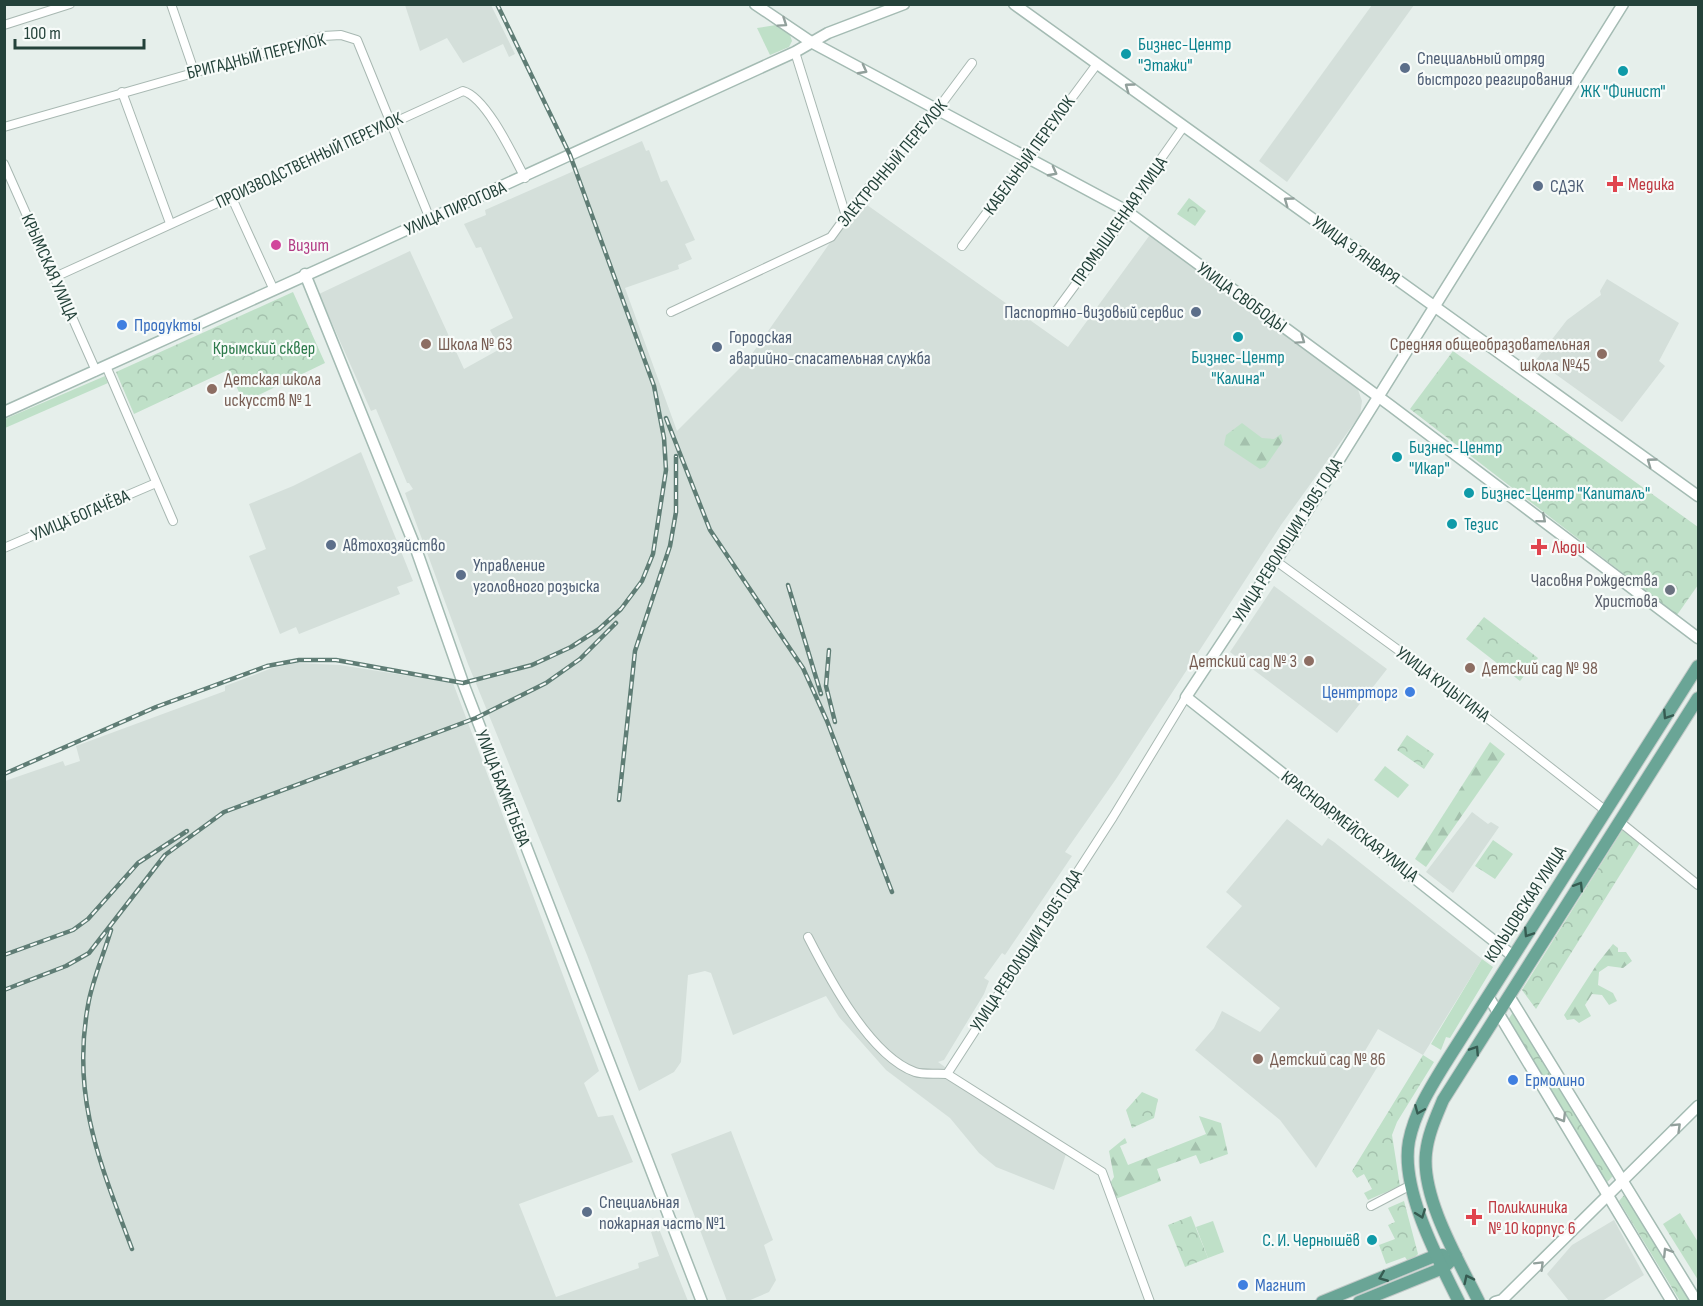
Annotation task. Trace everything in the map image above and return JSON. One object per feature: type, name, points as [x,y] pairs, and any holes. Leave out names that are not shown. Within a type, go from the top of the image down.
[{"type":"main road","name":"КОЛЬЦОВСКАЯ УЛИЦА","points":[[1459,1302],[1437,1255],[1411,1185],[1409,1144],[1426,1095],[1698,666]]},
{"type":"main road","name":"КОЛЬЦОВСКАЯ УЛИЦА","points":[[1479,1302],[1456,1256],[1431,1193],[1426,1154],[1434,1121],[1443,1100],[1698,698]]},
{"type":"main road","points":[[1322,1302],[1437,1255],[1456,1256]]},
{"type":"main road","points":[[1359,1302],[1443,1268],[1456,1256]]},
{"type":"street","points":[[4,25],[70,4]]},
{"type":"street","points":[[171,4],[194,71]]},
{"type":"street","name":"УЛИЦА СВОБОДЫ","points":[[755,4],[811,42],[1125,210],[1698,638]]},
{"type":"street","name":"УЛИЦА ПИРОГОВА","points":[[4,412],[273,288],[525,178],[795,52],[828,33],[904,4]]},
{"type":"street","name":"УЛИЦА 9 ЯНВАРЯ","points":[[1014,4],[1698,496]]},
{"type":"street","name":"УЛИЦА РЕВОЛЮЦИИ 1905 ГОДА","points":[[947,1074],[1113,817],[1185,698],[1276,561],[1377,396],[1436,308],[1623,4]]},
{"type":"street","name":"БРИГАДНЫЙ ПЕРЕУЛОК","points":[[4,127],[194,71],[323,36],[341,35],[357,40],[430,219]]},
{"type":"street","points":[[795,52],[846,216]]},
{"type":"street","name":"ЭЛЕКТРОННЫЙ ПЕРЕУЛОК","points":[[671,312],[831,237],[846,216],[937,110],[972,63]]},
{"type":"street","name":"КАБЕЛЬНЫЙ ПЕРЕУЛОК","points":[[962,246],[1097,64]]},
{"type":"street","name":"ПРОИЗВОДСТВЕННЫЙ ПЕРЕУЛОК","points":[[55,277],[454,93],[463,91],[473,94],[507,144],[525,178]]},
{"type":"street","points":[[122,93],[170,223]]},
{"type":"street","name":"ПРОМЫШЛЕННАЯ УЛИЦА","points":[[1053,315],[1123,220],[1125,210],[1184,126]]},
{"type":"street","name":"КРЫМСКАЯ УЛИЦА","points":[[4,164],[55,277],[173,521]]},
{"type":"street","points":[[231,196],[273,288]]},
{"type":"street","name":"УЛИЦА БАХМЕТЬЕВА","points":[[305,274],[416,549],[463,683],[702,1302]]},
{"type":"street","name":"УЛИЦА БОГАЧЁВА","points":[[4,548],[156,483]]},
{"type":"street","name":"УЛИЦА КУЦЫГИНА","points":[[1276,561],[1427,671],[1606,811]]},
{"type":"street","name":"КРАСНОАРМЕЙСКАЯ УЛИЦА","points":[[1185,698],[1514,956]]},
{"type":"street","points":[[1620,822],[1698,885]]},
{"type":"street","points":[[808,937],[836,991],[887,1055],[915,1072],[947,1074],[1102,1172],[1117,1218],[1150,1302]]},
{"type":"street","points":[[1488,996],[1672,1302]]},
{"type":"street","points":[[1509,996],[1697,1302]]},
{"type":"street","points":[[1495,1302],[1502,1300],[1536,1269],[1608,1194],[1698,1106]]},
{"type":"street","points":[[1371,1206],[1411,1185]]},
{"type":"shaded area","points":[[405,5],[491,5],[515,54],[509,57],[503,44],[463,63],[447,38],[420,51]]},
{"type":"shaded area","points":[[1372,5],[1414,5],[1287,182],[1259,161]]},
{"type":"shaded area","points":[[642,141],[646,151],[649,150],[661,182],[667,180],[695,240],[685,244],[692,259],[678,265],[679,269],[625,288],[677,431],[747,361],[860,200],[1068,347],[1152,232],[1357,387],[1362,401],[1360,415],[1281,525],[1116,779],[1065,852],[1072,856],[1005,955],[1002,953],[984,978],[989,981],[984,994],[944,1060],[938,1062],[1066,1154],[1054,1190],[996,1167],[979,1153],[950,1118],[886,1070],[839,1017],[826,996],[733,1035],[711,973],[705,971],[688,975],[681,1062],[674,1072],[639,1091],[587,955],[468,664],[405,493],[413,489],[407,483],[376,409],[371,411],[319,294],[410,251],[464,369],[500,349],[490,330],[513,318],[481,247],[476,248],[464,224],[486,215],[485,210]]},
{"type":"shaded area","name":"Средняя общеобразовательная школа №45","points":[[1607,279],[1679,323],[1659,361],[1665,366],[1622,422],[1536,360],[1567,320],[1601,295],[1600,291]]},
{"type":"shaded area","name":"Автохозяйство","points":[[361,452],[413,581],[397,587],[400,594],[299,634],[296,627],[280,634],[249,556],[266,549],[249,504],[293,486]]},
{"type":"shaded area","name":"Детский сад № 3","points":[[1274,586],[1387,669],[1337,733],[1230,652]]},
{"type":"shaded area","points":[[296,663],[340,665],[453,683],[599,1071],[584,1083],[598,1117],[613,1115],[633,1162],[519,1204],[556,1297],[639,1268],[638,1263],[659,1256],[651,1232],[659,1229],[688,1301],[5,1301],[5,781],[63,761],[65,766],[80,761],[76,746],[225,691],[225,686],[272,668]]},
{"type":"shaded area","points":[[1472,812],[1488,824],[1491,822],[1499,827],[1453,893],[1426,872]]},
{"type":"shaded area","points":[[1287,819],[1322,846],[1328,838],[1334,842],[1482,959],[1423,1055],[1378,1029],[1362,1056],[1378,1066],[1316,1168],[1280,1120],[1195,1050],[1214,1028],[1222,1011],[1260,1032],[1280,1008],[1206,947],[1242,906],[1226,892]]},
{"type":"shaded area","points":[[731,1131],[773,1240],[764,1245],[776,1280],[769,1292],[748,1301],[727,1301],[671,1154]]},
{"type":"shaded area","points":[[1614,1220],[1644,1275],[1602,1301],[1569,1301],[1547,1274],[1572,1245]]},
{"type":"green space","points":[[776,25],[790,35],[792,41],[789,47],[770,55],[757,28]]},
{"type":"green space","points":[[1189,198],[1206,211],[1195,226],[1177,214]]},
{"type":"green space","name":"Крымский сквер","points":[[293,292],[325,363],[244,402],[228,370],[134,414],[116,372]]},
{"type":"green space","points":[[1453,351],[1698,527],[1698,585],[1677,615],[1410,409]]},
{"type":"green space","points":[[105,376],[108,383],[5,428],[5,419]]},
{"type":"green space","points":[[1242,423],[1262,438],[1274,439],[1281,434],[1283,441],[1265,467],[1260,469],[1224,445],[1226,435]]},
{"type":"green space","points":[[1484,617],[1538,658],[1520,681],[1466,639]]},
{"type":"green space","points":[[1407,735],[1434,754],[1424,769],[1397,750]]},
{"type":"green space","points":[[1490,742],[1505,754],[1426,867],[1415,859]]},
{"type":"green space","points":[[1385,766],[1409,785],[1398,798],[1374,780]]},
{"type":"green space","points":[[1623,829],[1640,843],[1536,1009],[1522,990]]},
{"type":"green space","points":[[1493,840],[1513,854],[1495,879],[1475,866]]},
{"type":"green space","points":[[1613,944],[1618,948],[1618,952],[1626,952],[1632,961],[1623,968],[1608,966],[1599,972],[1598,985],[1613,993],[1617,1001],[1609,1005],[1602,995],[1592,994],[1585,1005],[1591,1016],[1579,1023],[1574,1019],[1567,1020],[1564,1015],[1597,964]]},
{"type":"green space","points":[[1482,959],[1493,967],[1450,1038],[1446,1037],[1441,1050],[1431,1044]]},
{"type":"green space","points":[[1513,1012],[1615,1174],[1606,1183],[1508,1020]]},
{"type":"green space","points":[[1423,1055],[1434,1062],[1397,1122],[1392,1135],[1400,1186],[1368,1200],[1364,1193],[1372,1189],[1364,1174],[1357,1178],[1352,1171]]},
{"type":"green space","points":[[1142,1092],[1158,1099],[1154,1118],[1132,1128],[1126,1110]]},
{"type":"green space","points":[[1199,1116],[1221,1123],[1228,1154],[1200,1164],[1196,1155],[1157,1169],[1161,1181],[1113,1200],[1109,1185],[1114,1177],[1109,1151],[1125,1138],[1127,1143],[1120,1146],[1128,1165],[1206,1134]]},
{"type":"green space","points":[[1626,1193],[1693,1301],[1680,1301],[1619,1201]]},
{"type":"green space","points":[[1404,1201],[1418,1254],[1409,1263],[1405,1257],[1386,1264],[1379,1245],[1395,1239],[1388,1225],[1395,1222],[1388,1208]]},
{"type":"green space","points":[[1680,1213],[1698,1242],[1698,1280],[1663,1224]]},
{"type":"green space","points":[[1191,1216],[1208,1258],[1185,1267],[1168,1225]]},
{"type":"green space","points":[[1213,1221],[1224,1252],[1208,1258],[1196,1227]]},
{"type":"railway","points":[[4,774],[156,707],[267,666],[299,660],[336,660],[463,683],[532,665],[571,647],[599,629],[621,609],[642,581],[653,554],[666,470],[664,438],[654,386],[570,155],[497,4]]},
{"type":"railway","points":[[666,418],[710,530],[803,668],[827,721],[892,892]]},
{"type":"railway","points":[[619,800],[635,651],[670,546],[676,512],[676,456]]},
{"type":"railway","points":[[788,585],[821,694]]},
{"type":"railway","points":[[4,990],[66,966],[89,953],[165,855],[224,812],[476,718],[546,683],[580,659],[616,623]]},
{"type":"railway","points":[[829,650],[826,686],[835,722]]},
{"type":"railway","points":[[4,955],[73,930],[88,919],[138,863],[187,831]]},
{"type":"railway","points":[[111,930],[89,1000],[84,1034],[83,1067],[91,1128],[109,1187],[132,1249]]},
{"type":"place","name":"Бизнес-Центр \"Этажи\"","points":[[1126,54]]},
{"type":"place","name":"Специальный отряд быстрого реагирования","points":[[1405,68]]},
{"type":"place","name":"ЖК \"Финист\"","points":[[1623,71]]},
{"type":"place","name":"Медика","points":[[1615,184]]},
{"type":"place","name":"СДЭК","points":[[1538,186]]},
{"type":"place","name":"Визит","points":[[276,245]]},
{"type":"place","name":"Паспортно-визовый сервис","points":[[1196,312]]},
{"type":"place","name":"Продукты","points":[[122,325]]},
{"type":"place","name":"Бизнес-Центр \"Калина\"","points":[[1238,337]]},
{"type":"place","name":"Школа № 63","points":[[426,344]]},
{"type":"place","name":"Городская аварийно-спасательная служба","points":[[717,347]]},
{"type":"place","name":"Средняя общеобразовательная школа №45","points":[[1602,354]]},
{"type":"place","name":"Детская школа искусств № 1","points":[[212,389]]},
{"type":"place","name":"Бизнес-Центр \"Икар\"","points":[[1397,457]]},
{"type":"place","name":"Бизнес-Центр \"Капиталъ\"","points":[[1469,493]]},
{"type":"place","name":"Тезис","points":[[1452,524]]},
{"type":"place","name":"Автохозяйство","points":[[331,545]]},
{"type":"place","name":"Люди","points":[[1539,547]]},
{"type":"place","name":"Управление уголовного розыска","points":[[461,575]]},
{"type":"place","name":"Часовня Рождества Христова","points":[[1670,590]]},
{"type":"place","name":"Детский сад № 3","points":[[1309,661]]},
{"type":"place","name":"Детский сад № 98","points":[[1470,668]]},
{"type":"place","name":"Центрторг","points":[[1410,692]]},
{"type":"place","name":"Детский сад № 86","points":[[1258,1059]]},
{"type":"place","name":"Ермолино","points":[[1513,1080]]},
{"type":"place","name":"Специальная пожарная часть №1","points":[[587,1212]]},
{"type":"place","name":"Поликлиника № 10 корпус 6","points":[[1474,1217]]},
{"type":"place","name":"С. И. Чернышёв","points":[[1372,1240]]},
{"type":"place","name":"Магнит","points":[[1243,1285]]}]
